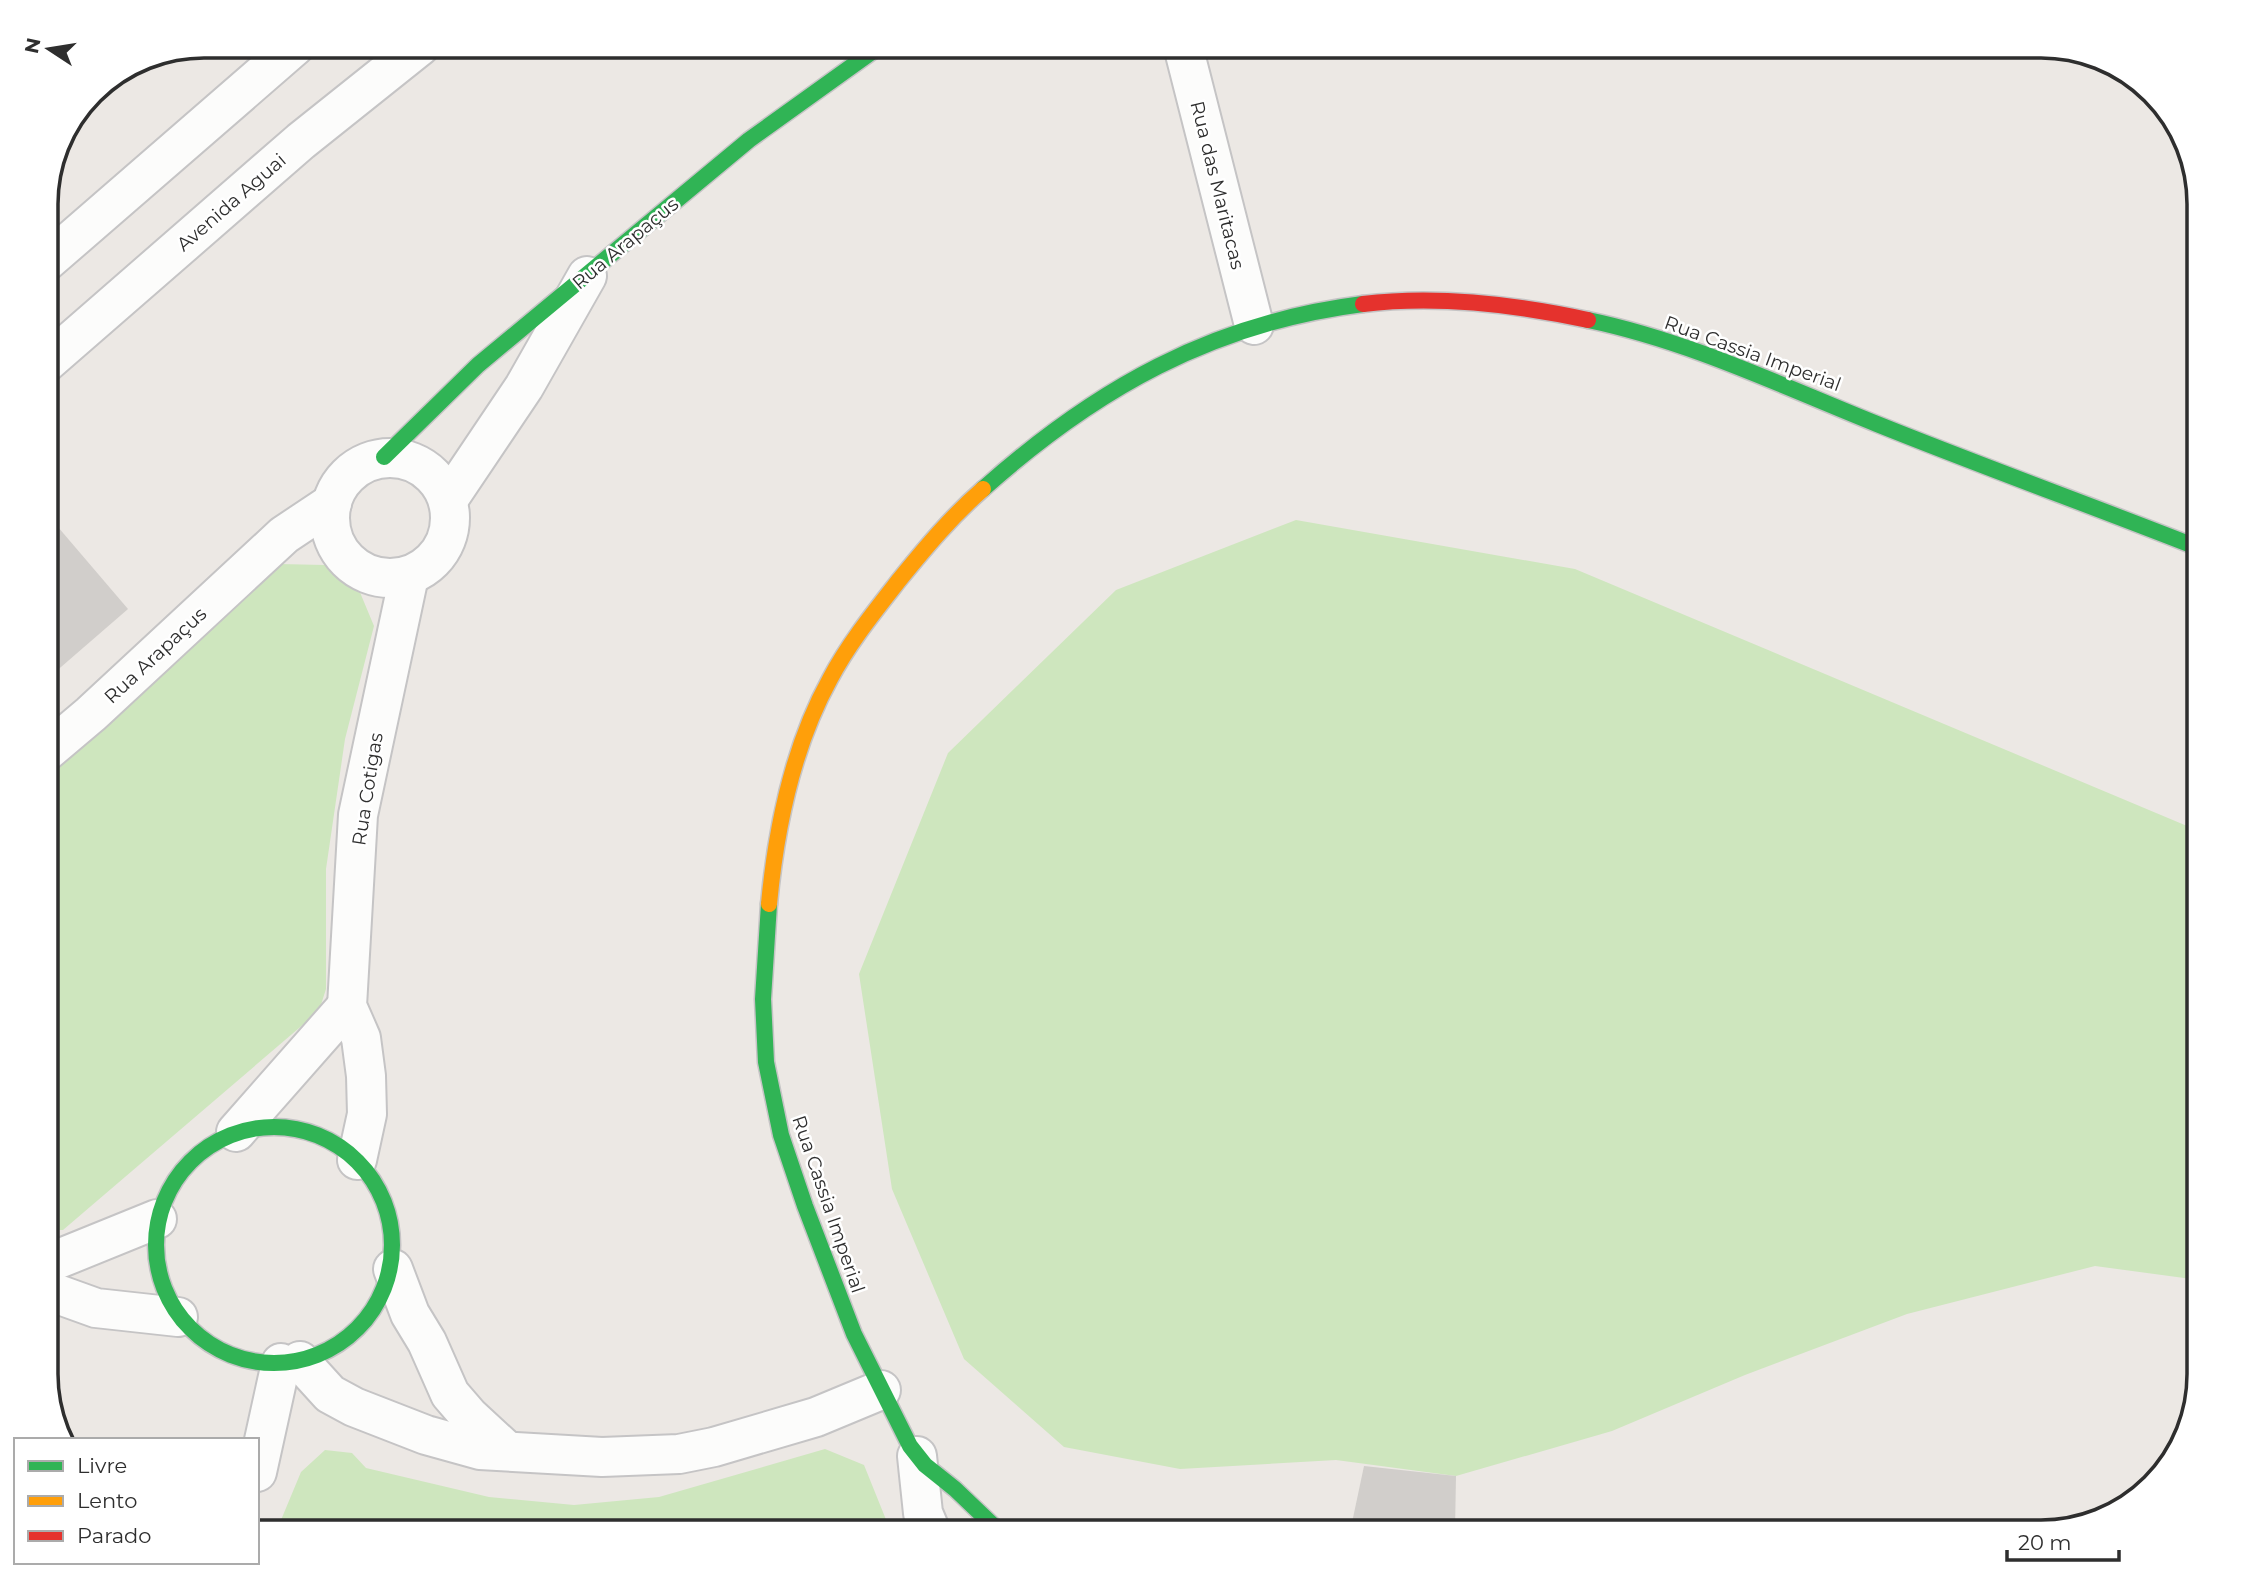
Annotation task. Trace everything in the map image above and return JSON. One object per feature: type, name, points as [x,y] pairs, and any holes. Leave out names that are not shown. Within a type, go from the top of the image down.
[{"type":"street","points":[[58,252],[281,58]]},
{"type":"street","name":"Avenida Aguai","points":[[58,353],[301,141],[405,58]]},
{"type":"street","name":"Rua Arapaçus","points":[[384,457],[478,365],[749,140],[863,58]]},
{"type":"street","name":"Rua das Maritacas","points":[[1186,58],[1254,325]]},
{"type":"street","points":[[448,500],[524,387],[588,274]]},
{"type":"street","name":"Rua Cassia Imperial","points":[[987,1520],[916,1456],[843,1311],[791,1171],[766,1065],[762,1008],[770,884],[782,817],[798,760],[824,689],[864,627],[916,555],[962,506],[1012,460],[1066,418],[1188,351],[1254,325],[1333,307],[1465,300],[1508,304],[1594,322],[1685,347],[2187,543]]},
{"type":"street","points":[[384,457],[405,459],[424,467],[439,481],[448,500],[451,519],[444,546],[426,568],[409,576],[390,579],[372,577],[342,556],[333,540],[330,521],[332,503],[339,486],[351,472],[366,462],[384,457]]},
{"type":"street","name":"Rua Arapaçus","points":[[58,742],[300,522],[332,503]]},
{"type":"street","points":[[262,557],[299,553],[342,556]]},
{"type":"street","name":"Rua Cotigas","points":[[346,1006],[358,815],[409,576]]},
{"type":"street","points":[[236,1132],[346,1006],[361,1038],[366,1076],[367,1114],[357,1160]]},
{"type":"street","points":[[393,1269],[366,1320],[336,1346],[290,1362],[233,1357],[203,1341],[178,1317],[162,1287],[157,1265],[157,1219],[173,1181],[200,1151],[236,1132],[268,1125],[300,1129],[331,1140],[357,1160],[377,1187],[390,1218],[393,1269],[410,1314],[427,1342],[450,1394],[469,1416],[508,1451]]},
{"type":"street","points":[[58,1259],[157,1219]]},
{"type":"street","points":[[58,1294],[96,1308],[178,1317]]},
{"type":"street","points":[[290,1362],[330,1394],[354,1407],[439,1439],[480,1450],[602,1457],[678,1454],[755,1436],[816,1417],[881,1390]]},
{"type":"street","points":[[259,1465],[290,1362]]},
{"type":"street","points":[[916,1456],[926,1520]]},
{"type":"green space","points":[[1296,520],[1575,569],[2187,826],[2187,1278],[2095,1266],[1907,1314],[1745,1375],[1612,1431],[1456,1476],[1336,1460],[1180,1469],[1064,1447],[964,1359],[892,1189],[859,974],[948,753],[1116,590]]},
{"type":"green space","points":[[279,564],[325,565],[359,590],[374,626],[345,739],[326,869],[326,989],[319,1011],[63,1230],[58,1230],[58,754]]},
{"type":"green space","points":[[825,1449],[864,1465],[886,1520],[281,1520],[301,1472],[325,1450],[352,1453],[366,1468],[489,1497],[574,1505],[659,1497]]},
{"type":"building","points":[[58,527],[128,609],[58,670]]},
{"type":"building","points":[[1364,1466],[1456,1476],[1455,1520],[1353,1520]]},
{"type":"traffic: fast","points":[[384,457],[478,365],[749,140],[863,58]]},
{"type":"traffic: fast","points":[[983,489],[1068,421],[1158,366],[1256,327],[1308,313],[1363,304]]},
{"type":"traffic: fast","points":[[1588,320],[1699,352],[1917,440],[2187,543]]},
{"type":"traffic: fast","points":[[769,904],[763,999],[766,1062],[781,1135],[805,1206],[854,1334],[910,1446],[925,1465],[987,1520]]},
{"type":"traffic: fast","points":[[262,1127],[286,1127],[330,1141],[358,1161],[383,1200],[390,1222],[392,1245],[390,1268],[383,1290],[358,1329],[330,1349],[308,1358],[286,1363],[262,1363],[218,1349],[190,1329],[170,1301],[161,1279],[156,1257],[156,1233],[170,1189],[190,1161],[218,1141],[240,1132],[262,1127]]},
{"type":"traffic: slow","points":[[769,904],[776,847],[788,788],[806,732],[830,679],[854,640],[900,579],[950,521],[983,489]]},
{"type":"traffic: jam","points":[[1363,304],[1448,301],[1532,309],[1588,320]]}]
